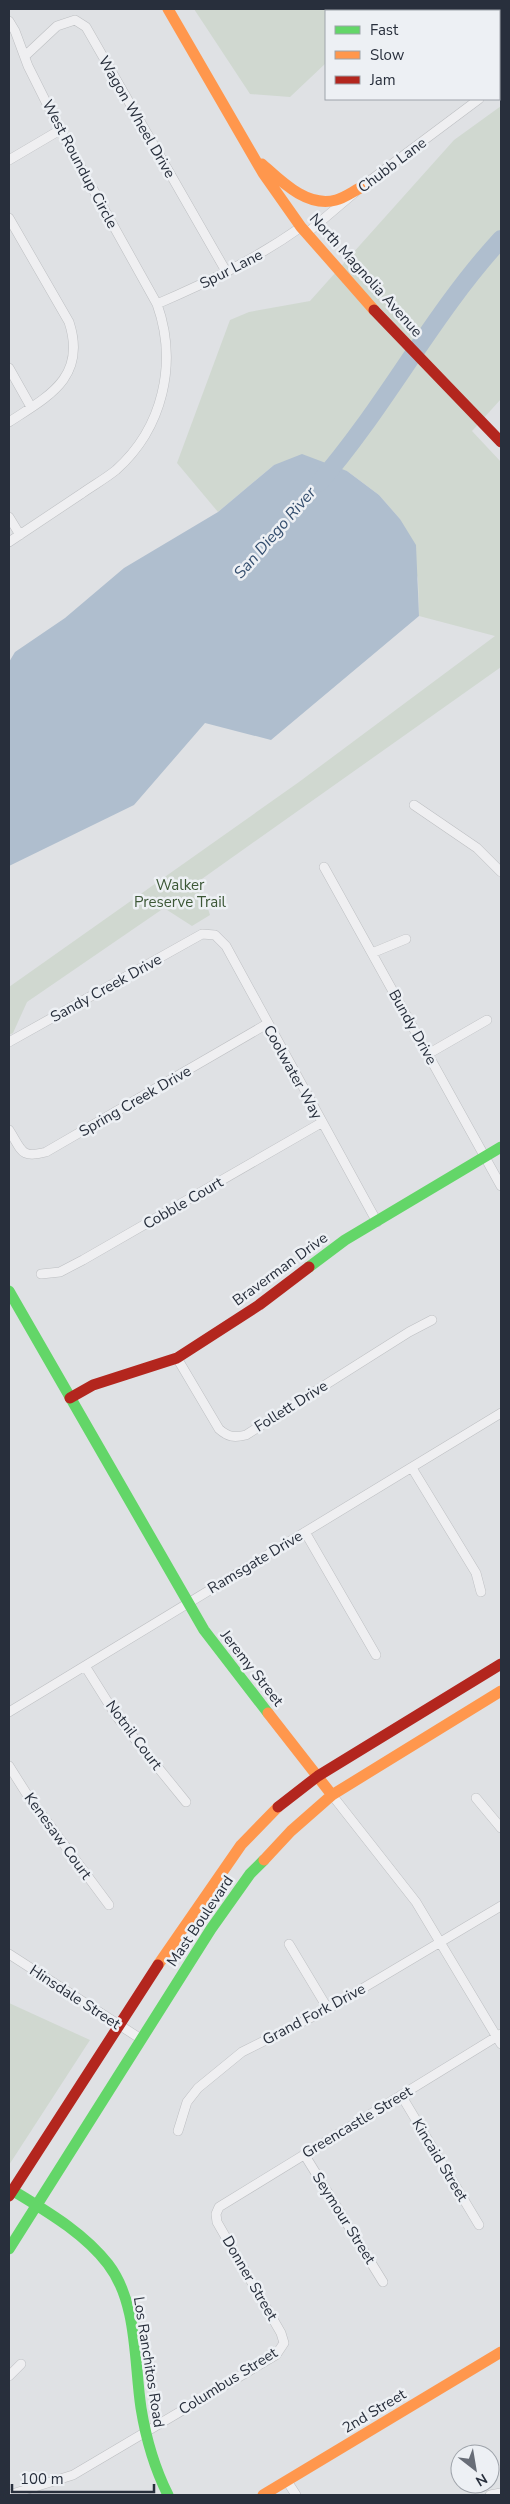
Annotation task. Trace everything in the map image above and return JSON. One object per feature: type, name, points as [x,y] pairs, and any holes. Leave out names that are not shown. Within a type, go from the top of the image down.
[{"type":"street","name":"North Magnolia Avenue","points":[[168,9],[252,154],[304,230],[347,281],[499,439]]},
{"type":"street","name":"Wagon Wheel Drive","points":[[24,56],[57,26],[75,20],[86,26],[227,273]]},
{"type":"street","name":"West Roundup Circle","points":[[9,21],[60,130],[157,304],[162,319],[167,353],[165,383],[160,403],[147,432],[132,453],[114,471],[9,542]]},
{"type":"street","name":"Chubb Lane","points":[[304,230],[478,100]]},
{"type":"street","points":[[9,160],[60,130]]},
{"type":"street","points":[[252,154],[298,193],[314,200],[333,201],[360,188]]},
{"type":"street","points":[[9,218],[69,322],[74,336],[75,353],[71,371],[60,385],[9,422]]},
{"type":"street","name":"Spur Lane","points":[[157,304],[227,273],[304,230]]},
{"type":"street","points":[[9,368],[31,407]]},
{"type":"street","points":[[9,517],[20,535]]},
{"type":"street","points":[[414,805],[477,848],[501,872]]},
{"type":"street","name":"Bundy Drive","points":[[324,867],[501,1186]]},
{"type":"street","name":"Coolwater Way","points":[[202,934],[215,935],[226,946],[321,1123],[377,1222]]},
{"type":"street","name":"Sandy Creek Drive","points":[[9,1042],[202,934]]},
{"type":"street","points":[[372,953],[406,939]]},
{"type":"street","points":[[428,1054],[487,1020]]},
{"type":"street","name":"Spring Creek Drive","points":[[9,1130],[25,1154],[30,1156],[46,1152],[267,1024]]},
{"type":"street","name":"Cobble Court","points":[[41,1274],[60,1272],[83,1260],[321,1123]]},
{"type":"street","name":"Braverman Drive","points":[[70,1398],[93,1385],[177,1358],[259,1306],[324,1255],[501,1147]]},
{"type":"street","name":"Jeremy Street","points":[[9,1292],[188,1604],[216,1647],[416,1902],[500,2038]]},
{"type":"street","name":"Follett Drive","points":[[177,1358],[219,1429],[227,1436],[238,1437],[246,1435],[409,1332],[432,1320]]},
{"type":"street","name":"Ramsgate Drive","points":[[9,1712],[501,1413]]},
{"type":"street","points":[[412,1468],[476,1573],[481,1592]]},
{"type":"street","points":[[305,1532],[376,1655]]},
{"type":"street","name":"Mast Boulevard","points":[[11,2193],[166,1952],[241,1845],[279,1805],[318,1776],[501,1664]]},
{"type":"street","name":"Notnil Court","points":[[85,1666],[118,1717],[186,1802]]},
{"type":"street","name":"Mast Boulevard","points":[[9,2249],[211,1929],[250,1874],[291,1831],[332,1795],[501,1691]]},
{"type":"street","name":"Kenesaw Court","points":[[9,1766],[28,1796],[109,1905]]},
{"type":"street","points":[[476,1798],[501,1828]]},
{"type":"street","name":"Grand Fork Drive","points":[[178,2131],[187,2102],[198,2088],[242,2052],[328,2009],[501,1906]]},
{"type":"street","points":[[289,1944],[328,2009]]},
{"type":"street","name":"Hinsdale Street","points":[[9,1954],[141,2039]]},
{"type":"street","name":"Greencastle Street","points":[[216,2214],[219,2207],[226,2201],[401,2095],[500,2038]]},
{"type":"street","name":"Kincaid Street","points":[[401,2095],[479,2224]]},
{"type":"street","name":"Seymour Street","points":[[304,2154],[383,2282]]},
{"type":"street","name":"Los Ranchitos Road","points":[[11,2193],[36,2206],[89,2242],[108,2263],[122,2289],[129,2315],[145,2432],[156,2474],[168,2495]]},
{"type":"street","name":"Donner Street","points":[[216,2214],[217,2222],[272,2314],[284,2342]]},
{"type":"street","name":"Columbus Street","points":[[9,2495],[73,2476],[276,2354],[284,2342]]},
{"type":"street","name":"2nd Street","points":[[263,2495],[501,2352]]},
{"type":"street","points":[[9,2376],[21,2364]]},
{"type":"street","points":[[287,2481],[296,2495]]},
{"type":"street","points":[[490,2495],[501,2493]]},
{"type":"green space","points":[[194,9],[353,9],[325,10],[325,64],[290,97],[250,94]]},
{"type":"green space","name":"Walker Preserve Trail","points":[[501,106],[501,399],[472,431],[501,462],[501,667],[199,881],[210,915],[192,926],[164,908],[27,1002],[13,1033],[9,1035],[9,987],[299,782],[495,636],[419,616],[418,579],[400,519],[379,495],[347,471],[274,465],[218,512],[177,463],[230,320],[249,312],[310,301],[454,140]]},
{"type":"green space","points":[[9,2003],[90,2040],[9,2165]]},
{"type":"water","points":[[302,454],[347,471],[379,495],[400,519],[416,545],[419,616],[271,740],[205,723],[134,805],[9,866],[9,662],[15,652],[65,618],[124,568],[218,512],[274,465]]},
{"type":"waterway","name":"San Diego River","points":[[319,483],[366,423],[453,298],[501,239]]},
{"type":"traffic: fast","points":[[309,1267],[345,1240],[501,1147]]},
{"type":"traffic: fast","points":[[9,1291],[204,1630],[268,1713]]},
{"type":"traffic: fast","points":[[9,2249],[211,1929],[250,1874],[264,1860]]},
{"type":"traffic: fast","points":[[12,2190],[76,2232],[98,2252],[118,2279],[130,2315],[145,2431],[151,2453],[168,2495]]},
{"type":"traffic: slow","points":[[168,9],[263,173],[301,227],[374,310]]},
{"type":"traffic: slow","points":[[262,164],[286,185],[305,197],[315,200],[336,200],[360,188]]},
{"type":"traffic: slow","points":[[264,1860],[291,1831],[332,1795],[501,1691]]},
{"type":"traffic: slow","points":[[268,1713],[332,1795]]},
{"type":"traffic: slow","points":[[158,1965],[241,1845],[278,1807]]},
{"type":"traffic: slow","points":[[263,2495],[501,2352]]},
{"type":"traffic: jam","points":[[374,310],[501,442]]},
{"type":"traffic: jam","points":[[70,1398],[93,1385],[177,1358],[259,1305],[309,1267]]},
{"type":"traffic: jam","points":[[278,1807],[318,1776],[501,1664]]},
{"type":"traffic: jam","points":[[9,2196],[158,1965]]}]
